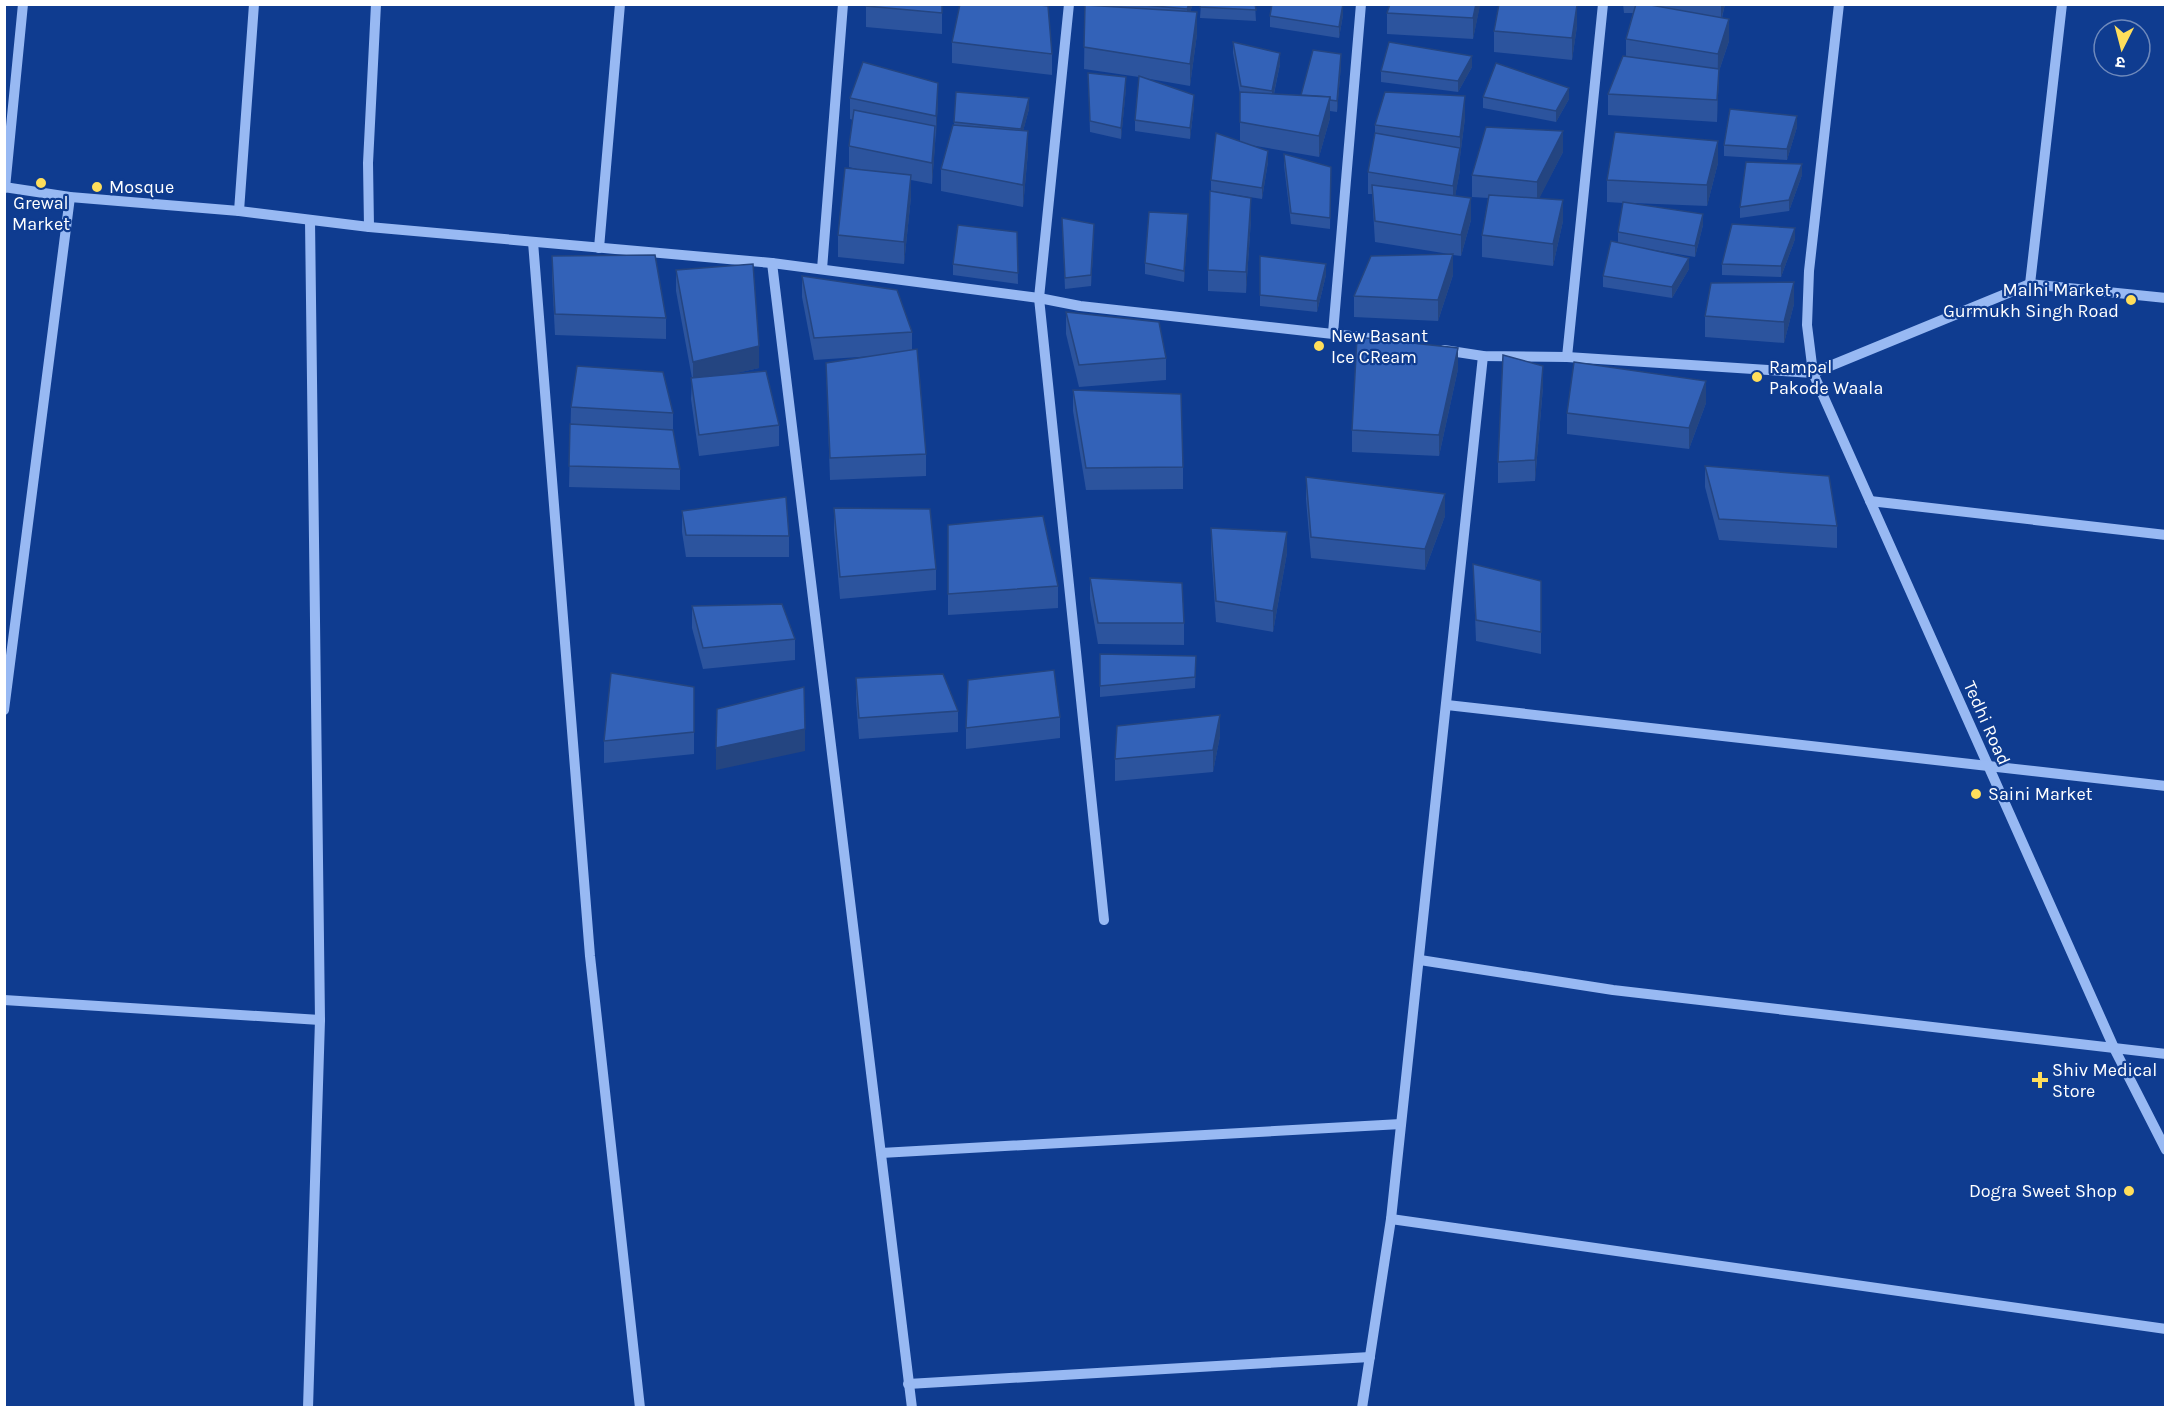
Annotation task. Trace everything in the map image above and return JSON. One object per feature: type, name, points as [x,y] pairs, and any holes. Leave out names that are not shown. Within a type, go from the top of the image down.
[{"type":"street","points":[[23,4],[5,188],[70,197],[239,211],[369,227],[772,263],[1039,298],[1080,306],[1380,340]]},
{"type":"street","points":[[239,211],[254,4]]},
{"type":"street","points":[[369,227],[368,163],[376,4]]},
{"type":"street","points":[[599,248],[620,4]]},
{"type":"street","points":[[822,269],[843,4]]},
{"type":"street","points":[[1069,4],[1039,298],[1104,920]]},
{"type":"street","points":[[1334,333],[1361,4]]},
{"type":"street","points":[[1567,357],[1603,4]]},
{"type":"street","name":"Tedhi Road","points":[[1839,4],[1809,271],[1807,325],[1813,373],[2115,1050],[2166,1150]]},
{"type":"street","points":[[2030,284],[2062,4]]},
{"type":"street","points":[[4,710],[70,197]]},
{"type":"street","points":[[308,1407],[320,1020],[310,220]]},
{"type":"street","points":[[533,242],[590,956],[640,1407]]},
{"type":"street","points":[[772,263],[912,1407]]},
{"type":"street","points":[[1437,349],[1483,356],[1567,357],[1813,373],[2030,284],[2166,298]]},
{"type":"street","points":[[1362,1407],[1391,1219],[1483,356]]},
{"type":"street","points":[[1870,501],[2166,535]]},
{"type":"street","points":[[1447,705],[2166,786]]},
{"type":"street","points":[[1420,960],[1613,990],[2115,1050],[2166,1054]]},
{"type":"street","points":[[4,1000],[320,1020]]},
{"type":"street","points":[[881,1153],[1401,1124]]},
{"type":"street","points":[[1391,1219],[2166,1329]]},
{"type":"street","points":[[908,1384],[1370,1357]]},
{"type":"building","points":[[866,4],[942,4],[942,13],[866,6]]},
{"type":"building","points":[[960,4],[1048,6],[1052,54],[952,42]]},
{"type":"building","points":[[1133,4],[1189,4],[1187,9]]},
{"type":"building","points":[[1201,4],[1255,4],[1256,10],[1200,7]]},
{"type":"building","points":[[1272,4],[1343,4],[1339,27],[1270,16]]},
{"type":"building","points":[[1390,4],[1476,4],[1473,18],[1387,13]]},
{"type":"building","points":[[1499,4],[1577,5],[1572,38],[1494,31]]},
{"type":"building","points":[[1636,4],[1729,19],[1718,54],[1626,39]]},
{"type":"building","points":[[1085,5],[1197,12],[1190,64],[1084,47]]},
{"type":"building","points":[[1233,42],[1280,53],[1272,91],[1241,86]]},
{"type":"building","points":[[1389,42],[1472,56],[1458,81],[1381,71]]},
{"type":"building","points":[[1313,50],[1341,54],[1337,101],[1330,100],[1330,97],[1301,95]]},
{"type":"building","points":[[1623,56],[1719,69],[1717,100],[1608,94]]},
{"type":"building","points":[[863,62],[938,83],[936,116],[850,98]]},
{"type":"building","points":[[1496,63],[1569,88],[1556,111],[1483,97]]},
{"type":"building","points":[[1088,73],[1126,77],[1121,128],[1090,121]]},
{"type":"building","points":[[1139,76],[1194,95],[1190,128],[1135,120]]},
{"type":"building","points":[[956,92],[1029,98],[1021,129],[954,122]]},
{"type":"building","points":[[1240,92],[1330,97],[1319,136],[1240,122]]},
{"type":"building","points":[[1385,92],[1465,96],[1460,137],[1375,125]]},
{"type":"building","points":[[1730,109],[1797,116],[1787,149],[1724,145]]},
{"type":"building","points":[[854,110],[935,126],[932,163],[849,146]]},
{"type":"building","points":[[953,125],[1028,131],[1023,185],[941,169]]},
{"type":"building","points":[[1486,127],[1563,131],[1537,182],[1472,175]]},
{"type":"building","points":[[1615,132],[1718,141],[1707,185],[1607,180]]},
{"type":"building","points":[[1216,133],[1268,151],[1262,188],[1211,180]]},
{"type":"building","points":[[1375,133],[1460,148],[1453,186],[1368,172]]},
{"type":"building","points":[[1284,154],[1331,167],[1330,218],[1291,213]]},
{"type":"building","points":[[1746,162],[1802,164],[1789,200],[1740,207]]},
{"type":"building","points":[[845,168],[911,175],[904,242],[838,235]]},
{"type":"building","points":[[1372,185],[1471,198],[1461,235],[1375,221]]},
{"type":"building","points":[[1210,191],[1251,198],[1246,272],[1208,270]]},
{"type":"building","points":[[1489,195],[1563,200],[1553,244],[1482,235]]},
{"type":"building","points":[[1623,202],[1703,214],[1695,246],[1618,232]]},
{"type":"building","points":[[1149,212],[1188,214],[1184,271],[1145,263]]},
{"type":"building","points":[[1062,218],[1094,224],[1091,275],[1065,278]]},
{"type":"building","points":[[1732,224],[1795,228],[1781,266],[1722,264]]},
{"type":"building","points":[[958,225],[1017,232],[1018,273],[953,264]]},
{"type":"building","points":[[1611,241],[1689,258],[1672,287],[1603,276]]},
{"type":"building","points":[[1453,254],[1438,300],[1354,296],[1371,256]]},
{"type":"building","points":[[655,255],[666,318],[555,314],[552,256]]},
{"type":"building","points":[[1260,256],[1326,264],[1317,301],[1260,295]]},
{"type":"building","points":[[753,264],[759,346],[693,362],[676,270]]},
{"type":"building","points":[[802,276],[897,290],[912,332],[814,338]]},
{"type":"building","points":[[1794,282],[1784,322],[1705,316],[1711,283]]},
{"type":"building","points":[[1066,312],[1159,322],[1166,358],[1079,365]]},
{"type":"building","points":[[1357,337],[1458,348],[1439,435],[1352,430]]},
{"type":"building","points":[[917,349],[926,454],[830,458],[826,363]]},
{"type":"building","points":[[1503,355],[1543,366],[1535,460],[1498,462]]},
{"type":"building","points":[[1574,362],[1706,381],[1689,428],[1567,413]]},
{"type":"building","points":[[577,366],[663,372],[673,413],[571,407]]},
{"type":"building","points":[[766,371],[779,425],[699,435],[691,378]]},
{"type":"building","points":[[1073,390],[1181,394],[1183,467],[1086,468]]},
{"type":"building","points":[[570,424],[673,430],[680,469],[569,466]]},
{"type":"building","points":[[1705,466],[1829,476],[1837,526],[1719,519]]},
{"type":"building","points":[[1306,477],[1445,494],[1425,549],[1311,537]]},
{"type":"building","points":[[786,497],[789,536],[686,535],[682,511]]},
{"type":"building","points":[[834,508],[930,509],[936,569],[840,577]]},
{"type":"building","points":[[1043,516],[1058,586],[948,594],[948,525]]},
{"type":"building","points":[[1211,528],[1287,532],[1273,611],[1216,601]]},
{"type":"building","points":[[1473,564],[1541,581],[1541,632],[1476,620]]},
{"type":"building","points":[[1090,578],[1182,583],[1184,623],[1098,623]]},
{"type":"building","points":[[782,604],[795,639],[703,648],[692,606]]},
{"type":"building","points":[[1100,654],[1196,656],[1195,677],[1100,686]]},
{"type":"building","points":[[1054,670],[1060,717],[966,728],[968,680]]},
{"type":"building","points":[[611,673],[694,687],[694,732],[604,741]]},
{"type":"building","points":[[943,674],[958,711],[859,718],[856,678]]},
{"type":"building","points":[[804,687],[805,729],[716,748],[717,709]]},
{"type":"building","points":[[1220,715],[1213,750],[1115,759],[1117,726]]},
{"type":"place","name":"Grewal Market","points":[[41,183]]},
{"type":"place","name":"Mosque","points":[[97,187]]},
{"type":"place","name":"Malhi Market , Gurmukh Singh Road","points":[[2131,300]]},
{"type":"place","name":"New Basant Ice CReam","points":[[1319,346]]},
{"type":"place","name":"Rampal Pakode Waala","points":[[1757,377]]},
{"type":"place","name":"Saini Market","points":[[1976,794]]},
{"type":"place","name":"Shiv Medical Store","points":[[2040,1080]]},
{"type":"place","name":"Dogra Sweet Shop","points":[[2129,1191]]}]
